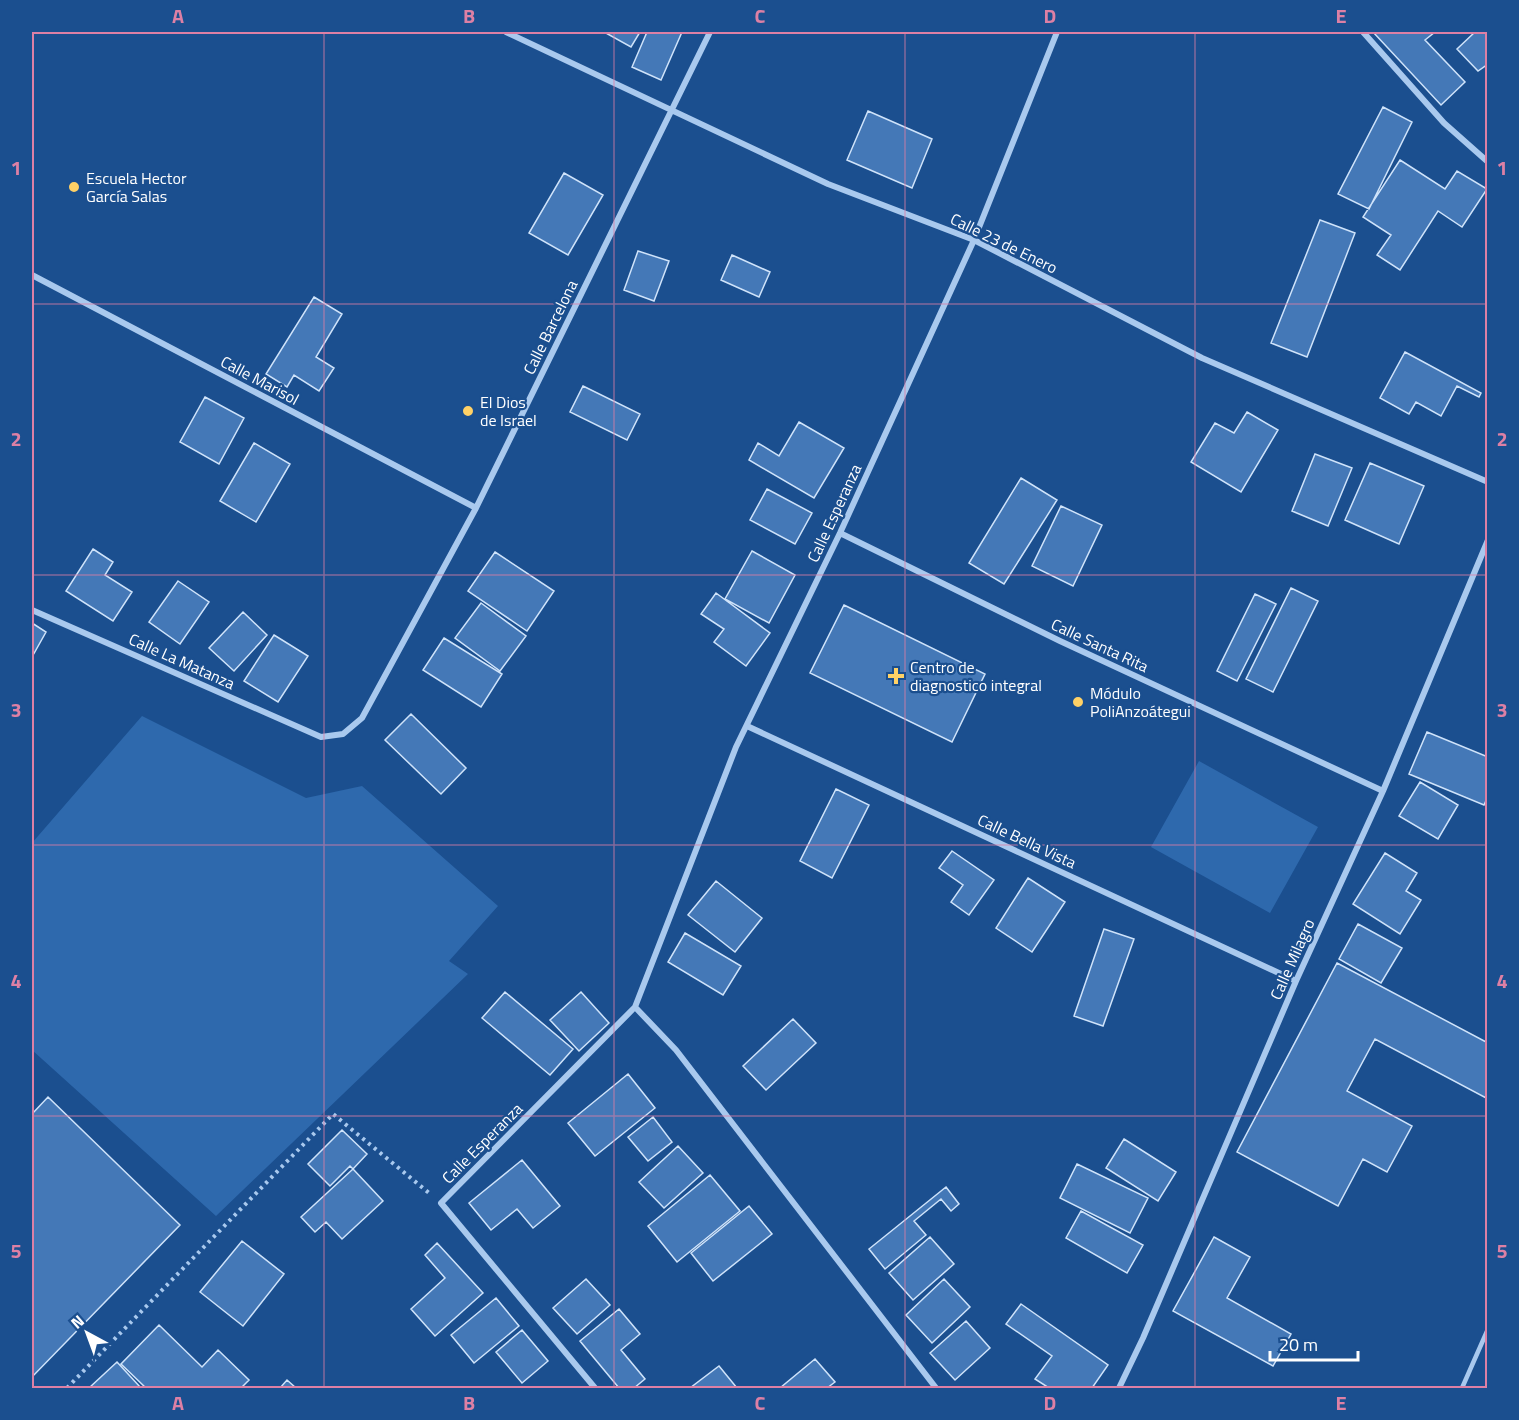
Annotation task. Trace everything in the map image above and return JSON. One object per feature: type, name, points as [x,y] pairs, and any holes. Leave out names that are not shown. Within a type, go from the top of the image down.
[{"type":"street","name":"Calle 23 de Enero","points":[[506,32],[828,184],[974,240],[1202,358],[1488,482]]},
{"type":"street","name":"Calle Barcelona","points":[[321,737],[343,734],[362,718],[476,508],[710,32]]},
{"type":"street","name":"Calle Esperanza","points":[[595,1389],[441,1203],[635,1007],[747,726],[840,533],[974,240],[1057,32]]},
{"type":"street","points":[[1362,32],[1444,123],[1488,162]]},
{"type":"street","name":"Calle Marisol","points":[[32,275],[476,508]]},
{"type":"street","name":"Calle Santa Rita","points":[[840,533],[1060,641],[1383,790]]},
{"type":"street","name":"Calle Milagro","points":[[1119,1389],[1296,981],[1383,790],[1488,540]]},
{"type":"street","name":"Calle La Matanza","points":[[32,610],[321,737]]},
{"type":"street","name":"Calle Bella Vista","points":[[747,726],[1296,981]]},
{"type":"street","points":[[635,1007],[676,1050],[936,1389]]},
{"type":"lane","points":[[1462,1389],[1488,1329]]},
{"type":"path","points":[[67,1389],[333,1114],[441,1203]]},
{"type":"shaded area","points":[[142,716],[306,798],[362,786],[498,906],[449,961],[468,974],[216,1216],[32,1050],[32,843]]},
{"type":"shaded area","points":[[1199,761],[1318,827],[1270,913],[1151,847]]},
{"type":"building","points":[[604,32],[640,32],[631,47]]},
{"type":"building","points":[[647,32],[682,32],[661,80],[632,67]]},
{"type":"building","points":[[1373,32],[1435,32],[1425,40],[1465,82],[1441,105]]},
{"type":"building","points":[[1475,32],[1488,32],[1488,64],[1478,71],[1457,49]]},
{"type":"building","points":[[1383,107],[1412,122],[1369,209],[1338,194]]},
{"type":"building","points":[[868,111],[932,139],[912,188],[847,160]]},
{"type":"building","points":[[1400,160],[1445,189],[1457,171],[1487,189],[1462,227],[1438,211],[1400,270],[1377,255],[1391,235],[1363,217]]},
{"type":"building","points":[[564,173],[603,195],[568,255],[529,233]]},
{"type":"building","points":[[1320,220],[1355,233],[1307,357],[1271,343]]},
{"type":"building","points":[[638,251],[669,261],[654,301],[624,290]]},
{"type":"building","points":[[732,255],[770,272],[759,297],[721,280]]},
{"type":"building","points":[[314,297],[342,314],[316,357],[334,368],[319,391],[294,375],[287,387],[266,374]]},
{"type":"building","points":[[1405,352],[1481,393],[1479,397],[1457,386],[1441,416],[1416,402],[1409,414],[1380,398]]},
{"type":"building","points":[[583,386],[640,414],[627,440],[570,412]]},
{"type":"building","points":[[205,397],[244,418],[219,464],[180,442]]},
{"type":"building","points":[[1247,412],[1278,430],[1241,492],[1191,462],[1215,423],[1234,433]]},
{"type":"building","points":[[799,422],[844,448],[814,498],[749,460],[758,443],[779,456]]},
{"type":"building","points":[[254,443],[290,464],[256,522],[220,501]]},
{"type":"building","points":[[1315,454],[1352,468],[1328,526],[1292,511]]},
{"type":"building","points":[[1370,463],[1424,486],[1399,544],[1345,520]]},
{"type":"building","points":[[1021,478],[1057,500],[1004,584],[969,563]]},
{"type":"building","points":[[767,489],[812,513],[795,544],[750,520]]},
{"type":"building","points":[[1061,506],[1102,525],[1073,586],[1032,566]]},
{"type":"building","points":[[93,549],[113,562],[105,575],[132,592],[113,621],[66,591]]},
{"type":"building","points":[[752,551],[795,575],[769,623],[725,599]]},
{"type":"building","points":[[495,552],[554,591],[527,631],[468,591]]},
{"type":"building","points":[[178,581],[209,602],[180,644],[149,622]]},
{"type":"building","points":[[1291,588],[1318,601],[1273,692],[1246,679]]},
{"type":"building","points":[[716,593],[770,633],[746,666],[714,642],[724,629],[701,614]]},
{"type":"building","points":[[1255,594],[1276,604],[1237,681],[1217,671]]},
{"type":"building","points":[[481,603],[526,636],[500,671],[455,638]]},
{"type":"building","points":[[844,605],[985,674],[952,742],[810,673]]},
{"type":"building","points":[[243,612],[267,635],[234,671],[209,648]]},
{"type":"building","points":[[32,623],[46,632],[32,657]]},
{"type":"building","points":[[274,635],[308,656],[278,702],[244,681]]},
{"type":"building","points":[[444,638],[502,674],[481,707],[423,670]]},
{"type":"building","points":[[411,714],[466,768],[441,794],[385,740]]},
{"type":"building","points":[[1427,732],[1488,757],[1488,796],[1484,805],[1409,774]]},
{"type":"building","points":[[1420,782],[1458,805],[1438,839],[1399,816]]},
{"type":"building","points":[[836,789],[869,805],[832,878],[800,861]]},
{"type":"building","points":[[952,851],[994,880],[969,915],[951,902],[963,885],[939,868]]},
{"type":"building","points":[[1385,853],[1417,873],[1406,891],[1421,900],[1400,934],[1353,904]]},
{"type":"building","points":[[1028,878],[1065,902],[1032,952],[996,928]]},
{"type":"building","points":[[716,881],[762,918],[735,952],[688,915]]},
{"type":"building","points":[[1358,924],[1402,948],[1381,983],[1339,959]]},
{"type":"building","points":[[1104,929],[1134,939],[1103,1026],[1074,1016]]},
{"type":"building","points":[[685,933],[741,966],[723,995],[668,962]]},
{"type":"building","points":[[1337,963],[1488,1043],[1488,1099],[1375,1039],[1347,1091],[1412,1126],[1387,1172],[1363,1159],[1338,1206],[1237,1152]]},
{"type":"building","points":[[505,992],[573,1049],[550,1075],[482,1018]]},
{"type":"building","points":[[581,992],[609,1023],[579,1051],[550,1020]]},
{"type":"building","points":[[793,1019],[816,1043],[766,1090],[743,1066]]},
{"type":"building","points":[[628,1074],[655,1108],[595,1156],[568,1123]]},
{"type":"building","points":[[48,1097],[180,1225],[32,1377],[32,1114]]},
{"type":"building","points":[[653,1117],[672,1142],[648,1161],[628,1137]]},
{"type":"building","points":[[342,1130],[367,1154],[353,1169],[350,1166],[330,1186],[308,1164]]},
{"type":"building","points":[[1124,1139],[1176,1172],[1158,1201],[1106,1168]]},
{"type":"building","points":[[678,1146],[703,1173],[664,1208],[639,1182]]},
{"type":"building","points":[[522,1160],[560,1206],[533,1228],[517,1209],[491,1230],[469,1203]]},
{"type":"building","points":[[1077,1164],[1148,1198],[1130,1233],[1060,1198]]},
{"type":"building","points":[[353,1169],[383,1201],[342,1239],[326,1222],[315,1232],[301,1217]]},
{"type":"building","points":[[710,1175],[740,1211],[677,1262],[648,1226]]},
{"type":"building","points":[[946,1187],[959,1204],[951,1211],[941,1199],[914,1221],[926,1235],[885,1269],[869,1249]]},
{"type":"building","points":[[749,1206],[772,1234],[713,1281],[691,1253]]},
{"type":"building","points":[[1081,1211],[1143,1245],[1127,1273],[1066,1238]]},
{"type":"building","points":[[930,1237],[954,1264],[913,1300],[889,1273]]},
{"type":"building","points":[[1214,1237],[1250,1257],[1227,1298],[1291,1334],[1273,1366],[1173,1311]]},
{"type":"building","points":[[242,1241],[284,1274],[243,1326],[200,1292]]},
{"type":"building","points":[[437,1243],[483,1293],[435,1336],[411,1309],[445,1278],[425,1255]]},
{"type":"building","points":[[586,1279],[610,1305],[577,1334],[553,1308]]},
{"type":"building","points":[[944,1279],[970,1307],[932,1343],[906,1315]]},
{"type":"building","points":[[496,1298],[519,1326],[474,1363],[451,1335]]},
{"type":"building","points":[[1021,1304],[1108,1365],[1092,1388],[1049,1388],[1035,1379],[1052,1356],[1006,1324]]},
{"type":"building","points":[[619,1309],[640,1334],[621,1350],[645,1379],[634,1388],[619,1388],[580,1341]]},
{"type":"building","points":[[966,1321],[990,1348],[955,1380],[930,1353]]},
{"type":"building","points":[[159,1325],[202,1367],[218,1350],[249,1380],[241,1388],[146,1388],[121,1364]]},
{"type":"building","points":[[522,1330],[548,1361],[522,1383],[496,1352]]},
{"type":"building","points":[[815,1359],[835,1382],[827,1388],[780,1388]]},
{"type":"building","points":[[117,1362],[141,1388],[89,1388]]},
{"type":"building","points":[[719,1366],[737,1388],[690,1388]]},
{"type":"building","points":[[287,1380],[296,1388],[280,1388]]},
{"type":"place","name":"Escuela Hector García Salas","points":[[74,187]]},
{"type":"place","name":"El Dios de Israel","points":[[468,411]]},
{"type":"place","name":"Centro de diagnostico integral","points":[[896,676]]},
{"type":"place","name":"Módulo PoliAnzoátegui","points":[[1078,702]]}]
